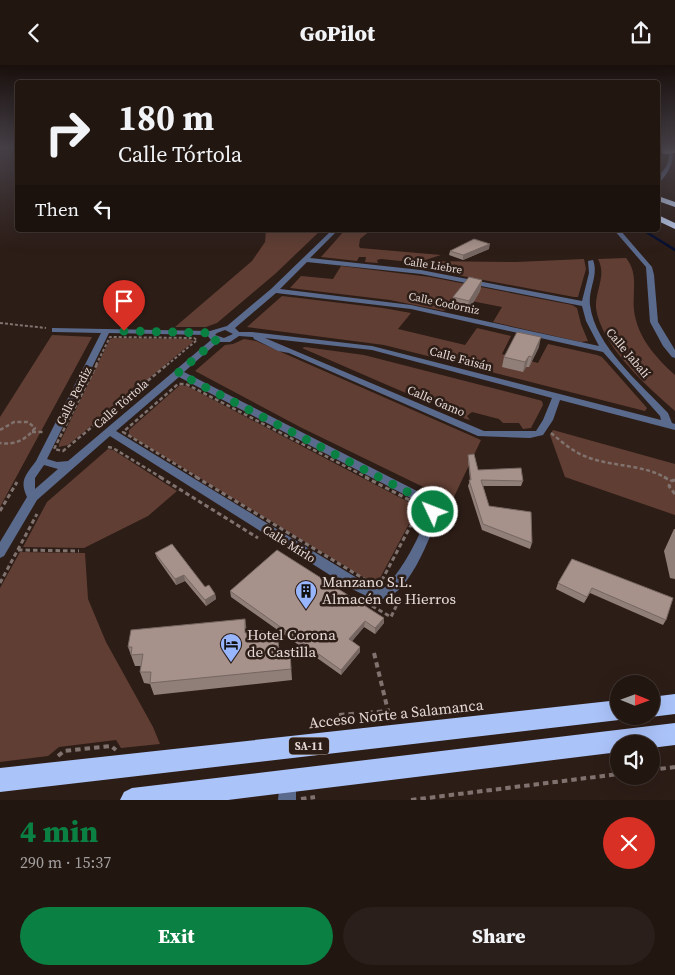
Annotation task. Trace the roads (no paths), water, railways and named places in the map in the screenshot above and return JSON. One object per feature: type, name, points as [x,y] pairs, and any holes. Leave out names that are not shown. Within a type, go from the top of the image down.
[{"type":"highway","points":[[660,199],[675,205]]},
{"type":"highway","points":[[660,209],[675,216]]},
{"type":"highway","points":[[660,219],[675,226]]},
{"type":"highway","points":[[660,706],[675,704]]},
{"type":"highway","name":"Acceso Norte a Salamanca","points":[[0,780],[610,711]]},
{"type":"highway","points":[[132,800],[287,790],[675,734]]},
{"type":"street","points":[[54,330],[108,334],[214,337],[226,340],[333,232]]},
{"type":"street","points":[[619,232],[649,267],[654,322],[666,344],[675,355]]},
{"type":"street","name":"Calle Liebre","points":[[306,260],[421,272],[586,304]]},
{"type":"street","name":"Calle Jabalí","points":[[592,261],[594,271],[588,287],[586,304],[591,325],[607,350],[665,415],[671,426]]},
{"type":"street","name":"Calle Codorniz","points":[[274,291],[411,307],[607,350]]},
{"type":"street","points":[[214,337],[219,329],[234,331]]},
{"type":"street","name":"Calle Faisán","points":[[234,331],[372,348],[671,426]]},
{"type":"street","name":"Calle Perdiz","points":[[33,497],[28,488],[28,481],[38,466],[108,334]]},
{"type":"street","name":"Calle Gamo","points":[[255,335],[259,339],[291,351],[482,434],[530,435],[539,433],[548,420],[557,396]]},
{"type":"street","name":"Calle Tórtola","points":[[43,489],[178,373],[214,337]]},
{"type":"street","points":[[291,351],[292,339]]},
{"type":"street","name":"Calle Mirlo","points":[[110,432],[372,593],[384,594],[399,583],[430,521],[433,512],[432,507],[413,494],[178,373]]},
{"type":"street","points":[[0,553],[33,497],[43,489],[37,480],[38,466],[57,466],[74,463]]},
{"type":"waterway","points":[[646,232],[675,250]]},
{"type":"place","name":"Manzano S.L. Almacén de Hierros","points":[[306,610]]},
{"type":"place","name":"Hotel Corona de Castilla","points":[[231,663]]}]
